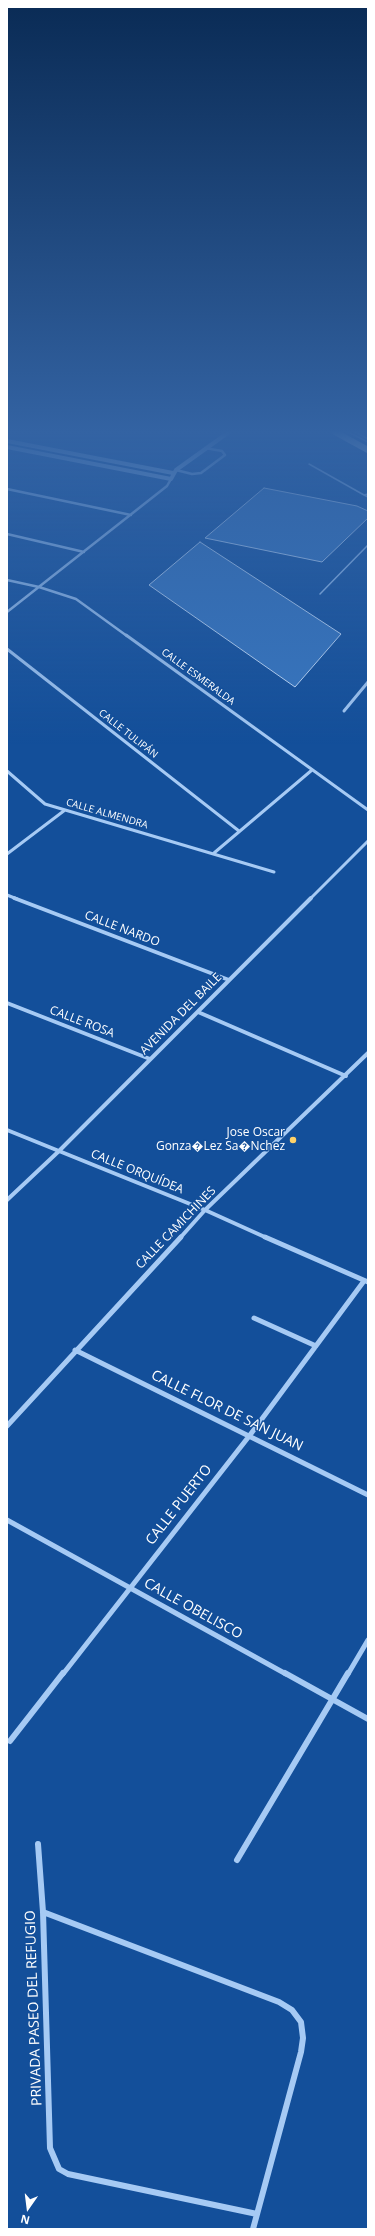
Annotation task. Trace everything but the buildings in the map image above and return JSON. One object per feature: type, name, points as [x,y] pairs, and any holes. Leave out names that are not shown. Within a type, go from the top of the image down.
[{"type":"street","points":[[17,536],[84,552]]},
{"type":"street","points":[[7,612],[104,536]]},
{"type":"street","name":"CALLE ESMERALDA","points":[[7,580],[39,587],[76,599],[368,810]]},
{"type":"street","name":"CALLE TULIPÁN","points":[[7,649],[239,831]]},
{"type":"street","points":[[344,711],[368,682]]},
{"type":"street","points":[[214,853],[312,770]]},
{"type":"street","name":"CALLE ALMENDRA","points":[[7,771],[45,804],[274,872]]},
{"type":"street","points":[[7,854],[65,810]]},
{"type":"street","name":"AVENIDA DEL BAILE","points":[[7,1200],[59,1151],[368,840]]},
{"type":"street","name":"CALLE NARDO","points":[[7,895],[229,980]]},
{"type":"street","name":"CALLE ROSA","points":[[7,1003],[150,1059]]},
{"type":"street","points":[[198,1012],[346,1076]]},
{"type":"street","name":"CALLE CAMICHINES","points":[[7,1426],[75,1350],[205,1210],[346,1076],[368,1053]]},
{"type":"street","name":"CALLE ORQUÍDEA","points":[[7,1130],[205,1210],[366,1282]]},
{"type":"street","name":"CALLE PUERTO","points":[[10,1741],[250,1435],[366,1282]]},
{"type":"street","points":[[254,1318],[316,1346]]},
{"type":"street","name":"CALLE FLOR DE SAN JUAN","points":[[75,1350],[250,1435],[368,1495]]},
{"type":"street","name":"CALLE OBELISCO","points":[[7,1520],[368,1719]]},
{"type":"street","points":[[237,1860],[368,1640]]},
{"type":"street","name":"PRIVADA PASEO DEL REFUGIO","points":[[38,1844],[43,1912],[50,2148],[58,2169],[68,2174],[257,2214]]},
{"type":"street","points":[[43,1912],[279,2002],[292,2010],[301,2022],[303,2038],[301,2052],[253,2229]]},
{"type":"lane","points":[[320,594],[368,545]]},
{"type":"place","name":"Jose Oscar Gonza�Lez Sa�Nchez","points":[[293,1140]]}]
